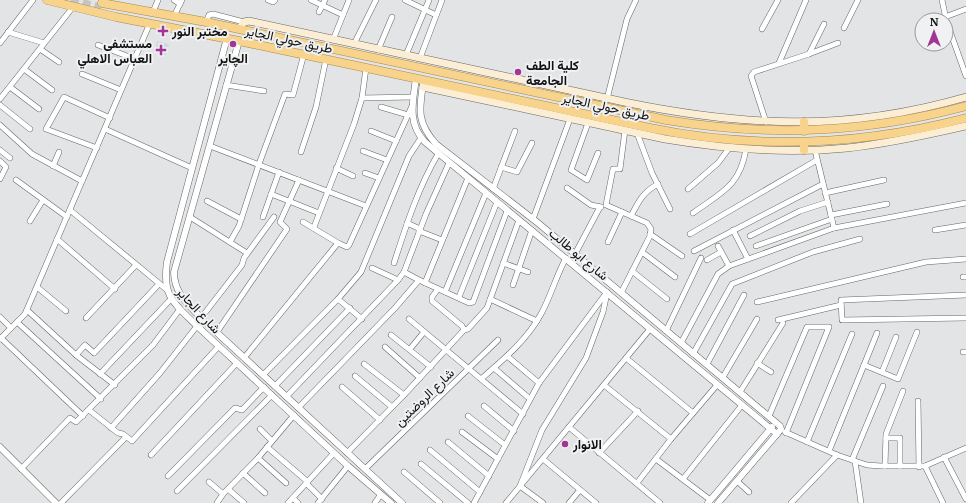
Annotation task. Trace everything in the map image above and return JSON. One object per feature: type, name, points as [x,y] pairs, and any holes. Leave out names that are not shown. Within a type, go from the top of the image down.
[{"type":"highway","points":[[47,0],[116,17],[150,23]]},
{"type":"highway","points":[[114,0],[154,12]]},
{"type":"highway","points":[[150,23],[102,5],[154,12]]},
{"type":"highway","name":"طريق حولي الجاير","points":[[154,12],[383,60],[479,76],[628,107],[679,122],[755,130],[804,131],[893,122],[966,106]]},
{"type":"highway","name":"طريق حولي الجاير","points":[[150,23],[304,54],[572,115],[730,144],[754,142],[804,146],[895,134],[966,118]]},
{"type":"highway","points":[[382,50],[383,60]]},
{"type":"highway","points":[[423,81],[438,90]]},
{"type":"highway","points":[[804,122],[804,131]]},
{"type":"highway","points":[[730,144],[734,134],[732,128]]},
{"type":"highway","points":[[754,142],[752,135],[755,130]]},
{"type":"main road","points":[[239,29],[244,22],[249,21],[420,58],[479,76],[607,99],[628,107],[699,116],[766,122],[804,122],[897,114],[966,97]]},
{"type":"main road","points":[[438,90],[572,115],[588,123],[637,133],[695,144],[730,144],[746,149],[804,146],[815,150],[847,148],[896,141],[966,126]]},
{"type":"street","points":[[0,43],[32,0]]},
{"type":"street","points":[[154,12],[158,0]]},
{"type":"street","points":[[174,0],[181,2],[174,16]]},
{"type":"street","points":[[268,0],[273,2],[275,0]]},
{"type":"street","points":[[311,0],[323,2],[343,15]]},
{"type":"street","points":[[333,40],[349,0]]},
{"type":"street","points":[[354,44],[376,0]]},
{"type":"street","points":[[405,0],[436,15]]},
{"type":"street","points":[[406,55],[429,0]]},
{"type":"street","points":[[420,58],[442,0]]},
{"type":"street","points":[[607,99],[627,19],[636,0]]},
{"type":"street","points":[[762,29],[778,0]]},
{"type":"street","points":[[779,63],[806,0]]},
{"type":"street","points":[[844,28],[858,0]]},
{"type":"street","points":[[942,0],[945,12]]},
{"type":"street","points":[[319,12],[323,2]]},
{"type":"street","points":[[0,99],[73,7]]},
{"type":"street","points":[[954,15],[966,9]]},
{"type":"street","points":[[206,22],[209,15],[213,14],[244,22]]},
{"type":"street","points":[[382,50],[392,17]]},
{"type":"street","points":[[83,416],[0,339],[27,310],[150,23]]},
{"type":"street","points":[[809,54],[824,24]]},
{"type":"street","points":[[8,32],[44,43]]},
{"type":"street","name":"شارع الجاير","points":[[227,38],[167,262],[166,289],[171,299],[197,326],[348,466],[390,502]]},
{"type":"street","name":"شارع الجاير","points":[[239,41],[174,272],[176,287],[183,300],[201,318],[263,374],[286,398],[402,503]]},
{"type":"street","points":[[954,42],[966,76]]},
{"type":"street","points":[[766,122],[752,76],[754,72],[838,43]]},
{"type":"street","points":[[98,45],[135,59]]},
{"type":"street","points":[[40,49],[59,62]]},
{"type":"street","points":[[230,242],[241,219],[259,164],[285,94],[293,95],[304,54]]},
{"type":"street","points":[[301,152],[316,108],[326,59]]},
{"type":"street","points":[[314,227],[362,98],[366,68]]},
{"type":"street","points":[[24,69],[52,90]]},
{"type":"street","points":[[82,74],[122,90]]},
{"type":"street","name":"شارع ابو طالب","points":[[423,81],[420,115],[423,127],[436,144],[533,219],[693,354],[723,377],[776,422],[781,427],[781,432],[771,429],[717,385],[587,275],[449,164],[421,138],[413,124],[412,105],[414,96],[423,81]]},
{"type":"street","points":[[226,85],[264,91]]},
{"type":"street","points":[[10,87],[40,109]]},
{"type":"street","points":[[362,98],[422,95]]},
{"type":"street","points":[[97,148],[46,129],[64,97],[110,118]]},
{"type":"street","points":[[303,222],[314,227],[338,244],[347,247],[349,246],[412,105]]},
{"type":"street","points":[[0,106],[30,129]]},
{"type":"street","points":[[381,107],[408,115]]},
{"type":"street","points":[[533,219],[572,115]]},
{"type":"street","points":[[588,123],[571,170],[587,180],[598,153]]},
{"type":"street","points":[[0,125],[32,154],[82,181]]},
{"type":"street","points":[[105,129],[192,167],[203,170]]},
{"type":"street","points":[[606,205],[613,169],[620,169],[625,130]]},
{"type":"street","points":[[371,131],[396,141]]},
{"type":"street","points":[[494,189],[515,132]]},
{"type":"street","points":[[637,133],[670,209]]},
{"type":"street","points":[[263,374],[338,299],[361,272],[409,156],[421,138]]},
{"type":"street","points":[[501,168],[516,172],[532,143]]},
{"type":"street","points":[[688,189],[718,163],[730,144]]},
{"type":"street","points":[[210,146],[366,206]]},
{"type":"street","points":[[693,213],[736,180],[743,165],[746,149]]},
{"type":"street","points":[[0,150],[10,158]]},
{"type":"street","points":[[815,150],[834,228]]},
{"type":"street","points":[[363,151],[387,160]]},
{"type":"street","points":[[53,166],[59,152]]},
{"type":"street","points":[[394,263],[407,224],[430,168],[438,154]]},
{"type":"street","points":[[690,234],[817,160]]},
{"type":"street","points":[[0,161],[6,167],[0,179]]},
{"type":"street","points":[[286,398],[362,319],[404,272],[420,230],[449,164]]},
{"type":"street","points":[[336,168],[353,176]]},
{"type":"street","points":[[262,217],[279,172]]},
{"type":"street","points":[[365,173],[379,178]]},
{"type":"street","points":[[425,283],[468,178]]},
{"type":"street","points":[[16,180],[67,217]]},
{"type":"street","points":[[217,332],[287,229],[280,222],[300,180]]},
{"type":"street","points":[[825,193],[884,180]]},
{"type":"street","points":[[631,216],[641,197],[646,191],[658,184]]},
{"type":"street","points":[[694,251],[823,184]]},
{"type":"street","points":[[567,188],[591,205],[600,207],[606,205],[650,226],[650,234],[621,293]]},
{"type":"street","points":[[446,292],[486,193]]},
{"type":"street","points":[[271,194],[319,213]]},
{"type":"street","points":[[30,221],[43,200]]},
{"type":"street","points":[[207,201],[241,219]]},
{"type":"street","points":[[459,298],[497,202]]},
{"type":"street","points":[[750,236],[800,211],[828,202]]},
{"type":"street","points":[[681,343],[718,274],[729,266],[834,228],[966,203]]},
{"type":"street","points":[[756,246],[831,217],[887,204]]},
{"type":"street","points":[[575,254],[600,207]]},
{"type":"street","points":[[70,210],[166,289]]},
{"type":"street","points":[[404,272],[469,303],[473,302],[507,211]]},
{"type":"street","points":[[608,242],[622,212]]},
{"type":"street","points":[[190,217],[247,253]]},
{"type":"street","points":[[201,318],[242,265],[247,253],[274,217]]},
{"type":"street","points":[[347,453],[431,367],[464,330],[468,329],[487,308],[519,220]]},
{"type":"street","points":[[407,224],[442,240]]},
{"type":"street","points":[[935,230],[966,225]]},
{"type":"street","points":[[513,285],[532,230]]},
{"type":"street","points":[[733,230],[748,259]]},
{"type":"street","points":[[650,234],[682,256]]},
{"type":"street","points":[[58,239],[115,289]]},
{"type":"street","points":[[693,354],[732,284],[813,252],[860,239]]},
{"type":"street","points":[[244,358],[338,244]]},
{"type":"street","points":[[718,246],[729,266]]},
{"type":"street","points":[[642,252],[675,277]]},
{"type":"street","points":[[707,260],[721,252]]},
{"type":"street","points":[[481,379],[507,356],[537,321],[566,258]]},
{"type":"street","points":[[666,330],[701,258]]},
{"type":"street","points":[[757,302],[926,262],[966,259]]},
{"type":"street","points":[[503,263],[528,272]]},
{"type":"street","points":[[86,318],[136,265]]},
{"type":"street","points":[[372,268],[398,280]]},
{"type":"street","points":[[587,275],[592,269]]},
{"type":"street","points":[[632,271],[667,299]]},
{"type":"street","points":[[298,408],[395,308],[419,280]]},
{"type":"street","points":[[76,355],[85,345],[94,353],[159,284]]},
{"type":"street","points":[[37,287],[66,311]]},
{"type":"street","points":[[438,289],[432,298],[432,301],[462,326],[464,330]]},
{"type":"street","points":[[474,503],[539,383],[607,292]]},
{"type":"street","points":[[520,486],[542,430],[586,358],[603,312],[607,292]]},
{"type":"street","points":[[706,364],[744,295]]},
{"type":"street","points":[[966,295],[841,300],[842,320],[966,318]]},
{"type":"street","points":[[100,374],[171,299]]},
{"type":"street","points":[[338,299],[362,319]]},
{"type":"street","points":[[490,299],[537,321]]},
{"type":"street","points":[[778,320],[841,305]]},
{"type":"street","points":[[275,386],[350,308]]},
{"type":"street","points":[[21,469],[70,418],[76,422],[115,385],[153,345],[180,309]]},
{"type":"street","points":[[27,310],[76,355],[115,385]]},
{"type":"street","points":[[0,317],[11,328]]},
{"type":"street","points":[[408,319],[523,414]]},
{"type":"street","points":[[723,377],[757,319]]},
{"type":"street","points":[[17,322],[101,399]]},
{"type":"street","points":[[740,392],[783,323]]},
{"type":"street","points":[[111,428],[160,373],[197,326]]},
{"type":"street","points":[[718,503],[781,432],[829,327],[807,327],[769,416]]},
{"type":"street","points":[[506,503],[650,329]]},
{"type":"street","points":[[410,349],[424,332]]},
{"type":"street","points":[[864,365],[898,379],[917,332]]},
{"type":"street","points":[[829,451],[876,333]]},
{"type":"street","points":[[807,442],[852,334]]},
{"type":"street","points":[[391,335],[431,367]]},
{"type":"street","points":[[882,372],[896,337]]},
{"type":"street","name":"شارع الروضتين","points":[[365,469],[470,369],[498,340]]},
{"type":"street","points":[[89,410],[111,428],[132,441],[219,346]]},
{"type":"street","points":[[385,347],[420,378]]},
{"type":"street","points":[[507,356],[539,383]]},
{"type":"street","points":[[626,358],[693,413]]},
{"type":"street","points":[[151,455],[237,363]]},
{"type":"street","points":[[757,363],[771,372]]},
{"type":"street","points":[[364,364],[404,395]]},
{"type":"street","points":[[494,368],[530,399]]},
{"type":"street","points":[[355,376],[392,407]]},
{"type":"street","points":[[604,385],[638,411],[671,440]]},
{"type":"street","points":[[637,483],[717,385]]},
{"type":"street","points":[[861,503],[854,461],[883,386]]},
{"type":"street","points":[[342,387],[380,420]]},
{"type":"street","points":[[168,476],[235,408],[242,410],[264,388]]},
{"type":"street","points":[[885,466],[886,438],[903,391]]},
{"type":"street","points":[[177,492],[272,395]]},
{"type":"street","points":[[918,402],[919,467]]},
{"type":"street","points":[[683,479],[742,405]]},
{"type":"street","points":[[484,406],[514,430]]},
{"type":"street","points":[[599,453],[638,411]]},
{"type":"street","points":[[218,502],[223,494],[258,458],[294,415]]},
{"type":"street","points":[[468,416],[506,445]]},
{"type":"street","points":[[656,459],[683,479],[708,501],[776,422]]},
{"type":"street","points":[[569,427],[660,503]]},
{"type":"street","points":[[260,429],[272,441]]},
{"type":"street","points":[[462,432],[498,459]]},
{"type":"street","points":[[781,432],[854,461],[885,466],[925,466],[966,448]]},
{"type":"street","points":[[61,503],[126,437]]},
{"type":"street","points":[[886,438],[900,438],[900,466]]},
{"type":"street","points":[[448,442],[489,476]]},
{"type":"street","points":[[0,447],[56,503]]},
{"type":"street","points":[[267,447],[307,482],[320,501],[348,466]]},
{"type":"street","points":[[430,450],[480,492]]},
{"type":"street","points":[[288,503],[334,453]]},
{"type":"street","points":[[791,503],[837,455]]},
{"type":"street","points":[[944,457],[966,499]]},
{"type":"street","points":[[258,458],[286,483]]},
{"type":"street","points":[[543,459],[596,503]]},
{"type":"street","points":[[742,462],[749,467]]},
{"type":"street","points":[[420,464],[468,503]]},
{"type":"street","points":[[925,466],[943,503]]},
{"type":"street","points":[[404,472],[440,503]]},
{"type":"street","points":[[243,473],[265,493]]},
{"type":"street","points":[[737,481],[749,492]]},
{"type":"street","points":[[209,482],[223,494]]},
{"type":"street","points":[[520,486],[543,503]]},
{"type":"street","points":[[228,489],[244,503]]},
{"type":"street","points":[[569,503],[580,490]]},
{"type":"street","points":[[375,503],[381,494]]},
{"type":"street","points":[[390,502],[393,494]]},
{"type":"street","points":[[293,498],[298,503]]},
{"type":"shaded area","points":[[157,41],[169,44],[166,55],[154,52]]},
{"type":"tunnel","points":[[71,0],[101,8]]},
{"type":"place","name":"مختبر النور","points":[[163,31]]},
{"type":"place","name":"الچاير","points":[[233,44]]},
{"type":"place","name":"مستشفى العباس الاهلي","points":[[161,50]]},
{"type":"place","name":"كلية الطف الجامعة","points":[[518,72]]},
{"type":"place","name":"الانوار","points":[[565,444]]}]
